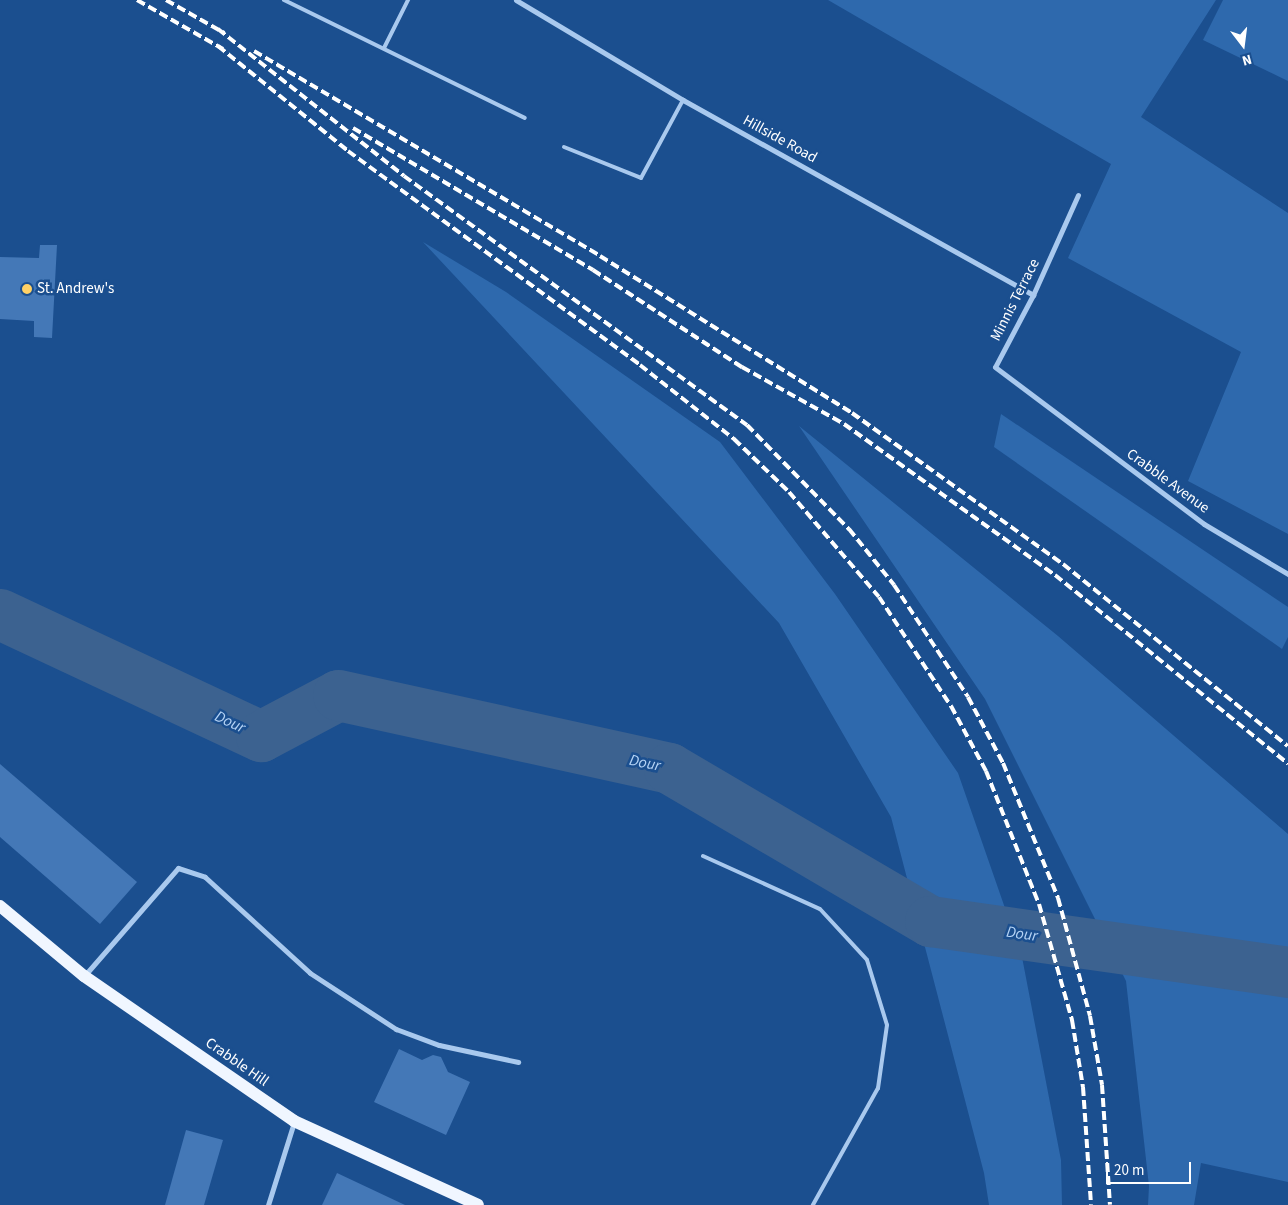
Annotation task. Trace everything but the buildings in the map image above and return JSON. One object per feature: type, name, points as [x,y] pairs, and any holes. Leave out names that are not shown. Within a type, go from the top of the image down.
[{"type":"main road","name":"Crabble Hill","points":[[0,906],[84,976],[294,1121],[478,1205]]},
{"type":"street","name":"Hillside Road","points":[[516,0],[683,100],[1033,295]]},
{"type":"street","name":"Minnis Terrace","points":[[1037,400],[995,367],[1033,295],[1078,195]]},
{"type":"street","name":"Crabble Avenue","points":[[1037,400],[1204,524],[1288,574]]},
{"type":"street","points":[[84,976],[178,868],[205,876],[310,973],[396,1029],[438,1045],[518,1062]]},
{"type":"street","points":[[268,1205],[294,1121]]},
{"type":"lane","points":[[284,0],[526,118]]},
{"type":"lane","points":[[384,48],[408,0]]},
{"type":"lane","points":[[564,147],[641,178],[683,100]]},
{"type":"lane","points":[[703,856],[820,909],[868,960],[887,1024],[878,1088],[813,1205]]},
{"type":"shaded area","points":[[828,0],[1216,0],[1141,117],[1288,213],[1288,534],[1188,481],[1241,352],[1068,258],[1111,164]]},
{"type":"shaded area","points":[[1223,0],[1288,0],[1288,81],[1203,40]]},
{"type":"shaded area","points":[[423,242],[506,292],[720,442],[835,594],[958,773],[1022,957],[1061,1160],[1062,1205],[989,1205],[984,1173],[891,817],[779,623]]},
{"type":"shaded area","points":[[1001,414],[1288,607],[1288,637],[1282,649],[994,447]]},
{"type":"shaded area","points":[[799,426],[1058,636],[1288,834],[1288,1182],[1201,1163],[1194,1205],[1148,1205],[1149,1186],[1126,981],[985,699]]},
{"type":"waterway","name":"Dour","points":[[0,614],[261,736],[338,695],[669,768],[930,921],[1288,972]]},
{"type":"railway","points":[[137,0],[223,49]]},
{"type":"railway","points":[[166,0],[224,33]]},
{"type":"railway","points":[[218,29],[404,176],[747,425],[849,529],[894,585],[968,697],[1003,763],[1058,898],[1090,1016],[1102,1085],[1110,1205]]},
{"type":"railway","points":[[218,46],[348,151],[640,365],[734,439],[789,492],[879,597],[951,706],[986,771],[1039,904],[1072,1020],[1083,1087],[1091,1205]]},
{"type":"railway","points":[[254,51],[600,256],[852,413],[1063,564],[1288,746]]},
{"type":"railway","points":[[353,128],[593,270],[742,367],[844,424],[1055,575],[1288,764]]},
{"type":"place","name":"St. Andrew's","points":[[27,289]]}]
